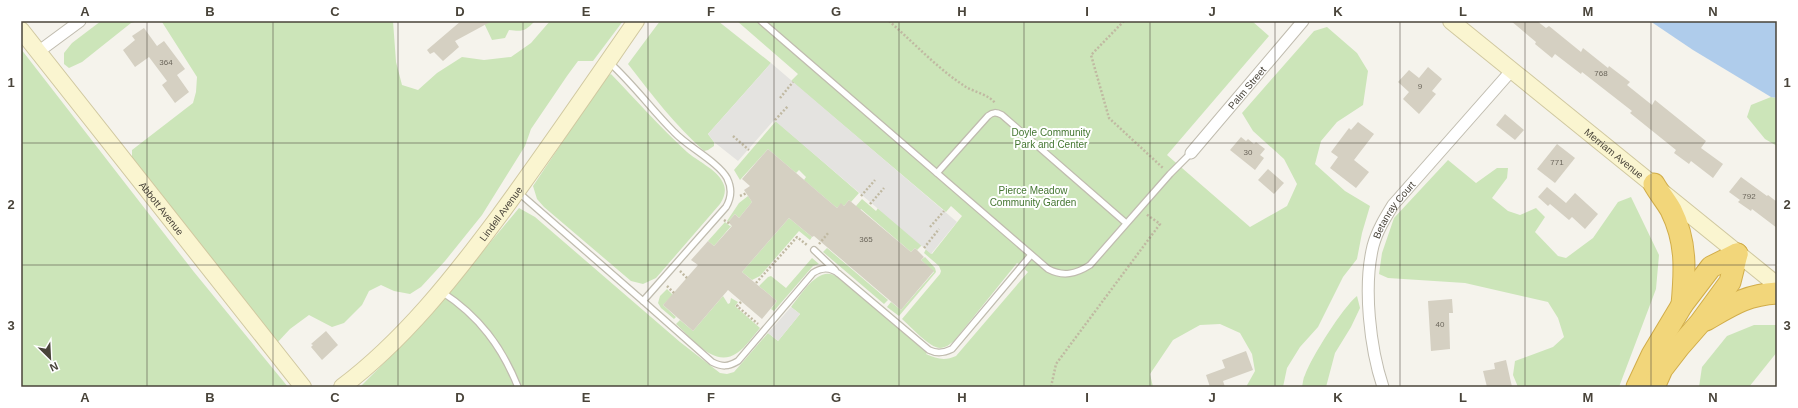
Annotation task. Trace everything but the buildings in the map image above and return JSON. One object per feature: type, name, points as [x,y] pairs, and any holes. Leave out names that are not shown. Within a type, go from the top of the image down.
[{"type":"highway","points":[[1654,184],[1671,209],[1681,237],[1685,270],[1682,304]]},
{"type":"highway","points":[[1637,387],[1652,355],[1682,304],[1711,267],[1737,254]]},
{"type":"highway","points":[[1654,387],[1662,369],[1679,346],[1700,323],[1730,282],[1737,254]]},
{"type":"highway","points":[[1700,323],[1742,299],[1760,294],[1777,293]]},
{"type":"street","points":[[38,52],[80,21]]},
{"type":"street","name":"Lindell Avenue","points":[[342,387],[363,371],[414,321],[467,260],[518,191],[636,21]]},
{"type":"street","name":"Palm Street","points":[[1191,153],[1303,21]]},
{"type":"street","name":"Merriam Avenue","points":[[1451,21],[1654,184],[1777,286]]},
{"type":"street","name":"Abbott Avenue","points":[[21,30],[303,387]]},
{"type":"street","name":"Betanray Court","points":[[1383,387],[1378,373],[1369,299],[1370,268],[1373,246],[1381,224],[1393,205],[1512,70]]},
{"type":"lane","points":[[761,21],[1031,255],[1056,273],[1073,273],[1090,265],[1170,174],[1191,153]]},
{"type":"lane","points":[[608,62],[628,81],[674,132],[690,147],[719,169],[727,179],[731,191],[730,200],[643,301]]},
{"type":"lane","points":[[937,173],[988,116],[992,113],[999,113],[1126,223]]},
{"type":"lane","points":[[518,191],[712,362],[720,366],[728,366],[738,361],[813,273],[825,268],[835,270],[929,350],[942,353],[952,349],[1031,255]]},
{"type":"lane","points":[[814,250],[839,274]]},
{"type":"lane","points":[[441,290],[469,313],[487,333],[504,356],[518,387]]},
{"type":"path","points":[[889,21],[959,82],[993,101],[997,106],[999,113]]},
{"type":"path","points":[[1124,21],[1091,55],[1109,118],[1170,174]]},
{"type":"path","points":[[780,98],[793,82]]},
{"type":"path","points":[[775,120],[788,106]]},
{"type":"path","points":[[733,136],[749,150]]},
{"type":"path","points":[[861,196],[875,180]]},
{"type":"path","points":[[870,204],[884,188]]},
{"type":"path","points":[[1050,387],[1056,364],[1160,224],[1139,209]]},
{"type":"path","points":[[930,227],[944,211]]},
{"type":"path","points":[[924,248],[939,229]]},
{"type":"path","points":[[756,284],[797,237],[814,250],[829,232]]},
{"type":"path","points":[[741,302],[737,306],[765,330]]},
{"type":"green space","points":[[101,21],[138,21],[131,23],[82,62],[69,68],[64,64],[64,53],[72,43]]},
{"type":"green space","points":[[159,21],[393,21],[396,62],[402,85],[418,90],[437,73],[462,57],[484,60],[511,57],[531,43],[550,21],[623,21],[593,61],[578,61],[531,129],[525,146],[482,215],[445,261],[421,287],[410,294],[394,291],[381,285],[369,291],[362,305],[344,323],[332,327],[309,315],[290,329],[276,344],[132,160],[132,150],[193,103],[196,92],[197,77],[162,22]]},
{"type":"green space","points":[[483,21],[535,21],[524,30],[509,30],[505,38],[492,40]]},
{"type":"green space","points":[[660,21],[718,21],[771,63],[708,134],[714,142],[714,146],[708,150],[704,151],[683,131],[628,64]]},
{"type":"green space","points":[[737,21],[1252,21],[1269,36],[1167,155],[1250,227],[1287,206],[1297,184],[1284,159],[1253,131],[1242,113],[1314,31],[1327,27],[1357,53],[1368,71],[1363,105],[1337,122],[1321,141],[1315,164],[1345,191],[1370,206],[1362,233],[1357,259],[1343,277],[1318,327],[1300,347],[1287,368],[1283,387],[1246,387],[1255,371],[1252,354],[1240,333],[1220,324],[1200,325],[1173,340],[1150,374],[1153,387],[360,387],[418,329],[519,208],[535,217],[680,342],[720,373],[727,374],[734,372],[768,333],[778,341],[800,314],[791,307],[811,283],[817,278],[830,274],[837,277],[839,274],[929,350],[926,354],[941,359],[956,356],[1028,272],[1017,263],[954,341],[948,346],[942,348],[936,347],[920,336],[902,319],[941,271],[939,266],[924,253],[926,249],[932,254],[962,216],[951,206],[946,212],[791,81],[798,74]]},
{"type":"green space","points":[[21,49],[194,272],[288,387],[21,387]]},
{"type":"green space","points":[[611,74],[687,152],[716,173],[724,184],[725,190],[720,204],[656,278],[643,284],[631,281],[544,207],[537,199],[533,186],[606,77]]},
{"type":"green space","points":[[1771,97],[1777,98],[1777,146],[1765,139],[1747,117],[1751,105]]},
{"type":"green space","points":[[776,121],[859,193],[851,202],[849,200],[844,206],[841,204],[837,208],[804,180],[806,177],[799,170],[796,173],[768,149],[740,180],[734,170]]},
{"type":"green space","points":[[1448,160],[1476,183],[1497,168],[1508,168],[1507,178],[1492,198],[1508,211],[1520,215],[1536,208],[1545,217],[1535,232],[1558,256],[1566,258],[1593,238],[1618,202],[1631,197],[1659,255],[1656,289],[1619,387],[1518,387],[1513,375],[1515,361],[1553,347],[1564,337],[1558,318],[1548,302],[1465,283],[1388,278],[1379,274],[1382,253],[1394,218]]},
{"type":"green space","points":[[748,196],[752,202],[739,218],[735,214],[728,222],[727,221],[739,203]]},
{"type":"green space","points":[[862,199],[876,211],[878,208],[922,245],[917,250],[915,248],[911,252],[861,209],[856,215],[856,206]]},
{"type":"green space","points":[[789,218],[812,237],[810,240],[799,231],[760,276],[752,280],[742,272]]},
{"type":"green space","points":[[725,222],[730,226],[732,225],[714,246],[708,241]]},
{"type":"green space","points":[[827,248],[888,300],[884,304],[823,252]]},
{"type":"green space","points":[[925,257],[935,268],[936,272],[899,316],[887,307],[891,302],[901,310],[934,272],[921,260]]},
{"type":"green space","points":[[812,258],[819,264],[813,266],[774,311],[771,309],[777,301],[759,286],[771,276],[786,288]]},
{"type":"green space","points":[[667,289],[673,295],[663,305],[676,317],[674,319],[661,308],[658,303],[660,296]]},
{"type":"green space","points":[[723,296],[728,304],[730,303],[731,298],[738,302],[735,306],[760,328],[740,351],[728,357],[712,355],[704,350],[676,324],[680,320],[693,331]]},
{"type":"green space","points":[[1357,296],[1360,308],[1351,327],[1335,353],[1326,387],[1302,387],[1304,376],[1320,345],[1336,321]]},
{"type":"green space","points":[[1754,325],[1777,325],[1777,352],[1749,387],[1699,387],[1702,367],[1727,336]]},
{"type":"shaded area","points":[[771,63],[957,222],[931,254],[774,120],[738,161],[714,142],[708,134]]},
{"type":"shaded area","points":[[791,307],[800,314],[778,341],[768,333]]},
{"type":"water","points":[[1650,21],[1777,21],[1777,98],[1771,97],[1693,50]]},
{"type":"park label","name":"Doyle Community Park and Center","points":[[1051,138]]},
{"type":"park label","name":"Pierce Meadow Community Garden","points":[[1033,196]]}]
